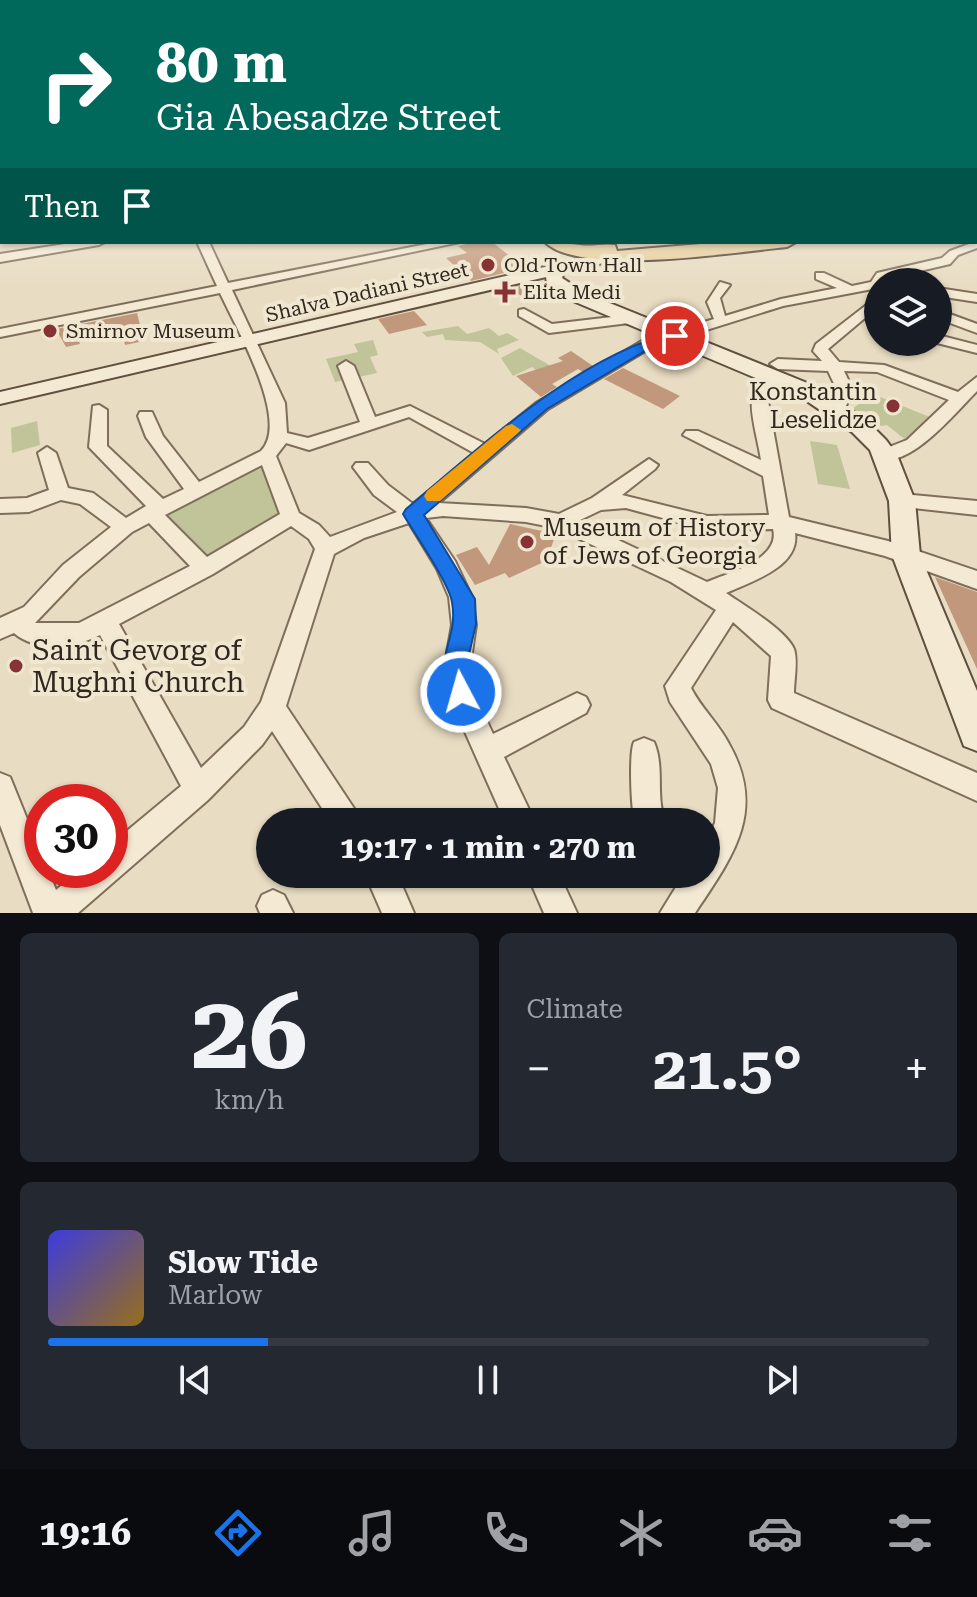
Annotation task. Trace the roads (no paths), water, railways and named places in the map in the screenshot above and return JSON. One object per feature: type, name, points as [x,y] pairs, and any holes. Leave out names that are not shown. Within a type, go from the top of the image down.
[{"type":"main road","points":[[558,244],[568,249],[717,244]]},
{"type":"street","points":[[0,258],[87,244]]},
{"type":"street","points":[[8,625],[32,614],[71,571],[125,527],[267,455],[276,446],[279,436],[277,403],[272,388],[204,244]]},
{"type":"street","points":[[0,333],[444,244]]},
{"type":"street","points":[[916,268],[946,261],[954,253],[977,244]]},
{"type":"street","name":"Shalva Dadiani Street","points":[[0,398],[565,268],[612,247]]},
{"type":"street","points":[[565,268],[553,279],[579,297],[629,319],[779,371],[860,427],[885,455],[902,501],[906,555],[977,734]]},
{"type":"street","points":[[820,276],[851,290]]},
{"type":"street","points":[[722,321],[711,303],[712,297],[724,285]]},
{"type":"street","points":[[413,514],[484,451],[542,406],[647,344],[781,303],[864,290]]},
{"type":"street","points":[[952,294],[977,298]]},
{"type":"street","points":[[832,407],[840,403],[845,390],[830,365],[831,361],[820,351],[821,347],[864,303]]},
{"type":"street","points":[[524,313],[549,329],[629,319]]},
{"type":"street","points":[[952,319],[977,329]]},
{"type":"street","points":[[952,343],[977,349]]},
{"type":"street","points":[[720,842],[730,825],[732,789],[729,770],[715,743],[679,694],[678,686],[720,599],[783,548],[785,535],[780,522],[760,401],[768,386],[779,371],[830,365],[879,368],[959,398]]},
{"type":"street","points":[[346,366],[369,424]]},
{"type":"street","points":[[885,455],[913,444],[977,382]]},
{"type":"street","points":[[99,410],[98,447],[205,568]]},
{"type":"street","points":[[279,436],[309,444],[410,411],[484,451]]},
{"type":"street","points":[[146,416],[155,437],[195,490]]},
{"type":"street","points":[[692,435],[771,472]]},
{"type":"street","points":[[47,453],[60,493]]},
{"type":"street","points":[[128,850],[234,757],[272,708],[325,549],[322,538],[291,517],[267,455]]},
{"type":"street","points":[[561,522],[597,503],[649,465]]},
{"type":"street","points":[[362,467],[381,490],[413,514],[463,599],[464,624],[454,668],[455,680],[514,808]]},
{"type":"street","points":[[0,506],[29,505],[60,493],[86,498],[125,527]]},
{"type":"street","points":[[597,503],[626,501],[707,523],[780,522],[906,555],[977,580]]},
{"type":"street","points":[[902,501],[977,508]]},
{"type":"street","points":[[325,549],[357,533],[413,514],[443,509],[526,515],[561,522],[720,599],[783,652],[781,700],[977,787]]},
{"type":"street","points":[[8,625],[48,635],[82,633],[106,623],[291,517]]},
{"type":"street","points":[[106,623],[198,790]]},
{"type":"street","points":[[488,751],[577,705]]},
{"type":"street","points":[[272,708],[339,808]]},
{"type":"street","points":[[644,751],[649,767],[644,797],[647,808]]},
{"type":"street","points":[[0,787],[51,913],[82,888]]},
{"type":"street","points":[[387,888],[398,913]]},
{"type":"street","points":[[549,888],[561,913]]},
{"type":"street","points":[[676,913],[692,888]]},
{"type":"place","name":"Old Town Hall","points":[[488,265]]},
{"type":"place","name":"Elita Medi","points":[[505,292]]},
{"type":"place","name":"Smirnov Museum","points":[[50,331]]},
{"type":"place","name":"Konstantin Leselidze","points":[[893,406]]},
{"type":"place","name":"Museum of History of Jews of Georgia","points":[[527,542]]},
{"type":"place","name":"Saint Gevorg of Mughni Church","points":[[16,666]]}]
